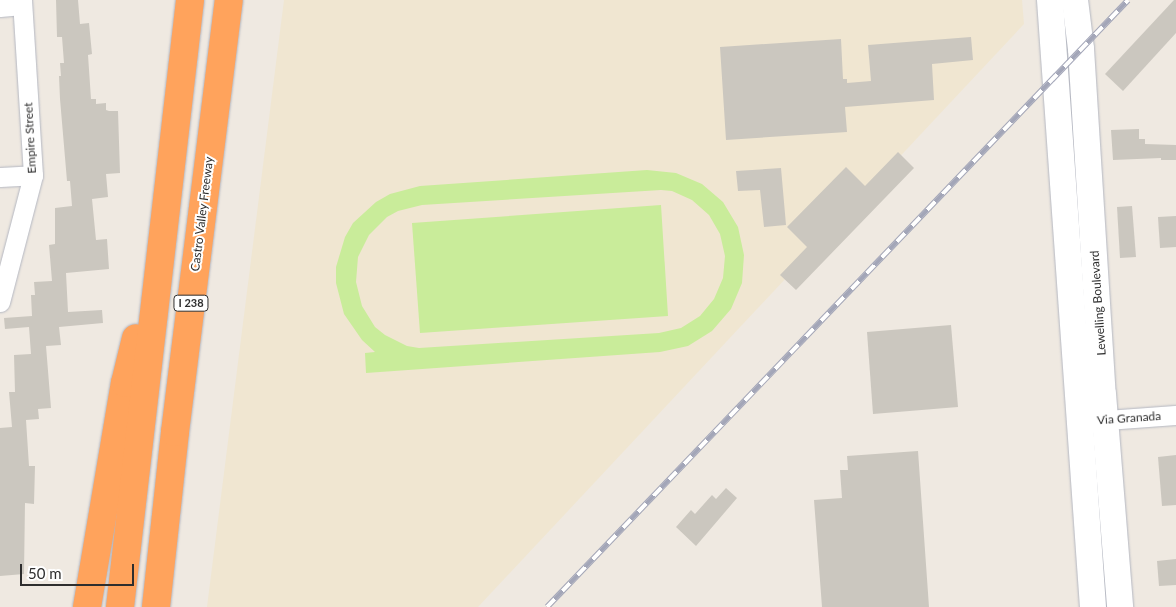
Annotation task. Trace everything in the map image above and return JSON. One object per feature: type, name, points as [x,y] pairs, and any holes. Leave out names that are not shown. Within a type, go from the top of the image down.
[{"type":"highway","name":"I 238","points":[[120,607],[190,0]]},
{"type":"highway","name":"Castro Valley Freeway","points":[[156,607],[175,432],[229,0]]},
{"type":"highway","points":[[87,607],[125,383],[136,335],[162,254]]},
{"type":"main road","name":"Lewelling Boulevard","points":[[1050,0],[1093,421],[1120,607]]},
{"type":"main road","name":"Lewelling Boulevard","points":[[1075,0],[1081,49],[1093,421],[1093,607]]},
{"type":"street","points":[[0,7],[22,3]]},
{"type":"street","name":"Empire Street","points":[[0,302],[33,175],[22,3]]},
{"type":"street","points":[[0,177],[33,175]]},
{"type":"street","name":"Via Granada","points":[[1093,421],[1176,415]]},
{"type":"shaded area","points":[[284,0],[1022,0],[1024,24],[478,607],[207,607]]},
{"type":"green space","points":[[647,170],[676,173],[702,184],[723,202],[738,227],[744,255],[742,283],[731,309],[712,331],[688,346],[660,352],[366,373],[365,353],[375,352],[362,340],[344,314],[336,283],[336,267],[345,237],[353,223],[376,202],[390,194],[420,186]],"holes":[[[661,190],[672,191],[692,200],[709,215],[720,234],[725,256],[723,278],[714,299],[700,316],[681,328],[659,333],[419,348],[407,346],[385,335],[375,327],[362,306],[356,282],[358,257],[369,235],[387,217],[398,211],[422,205]]]},
{"type":"green space","points":[[661,205],[668,316],[420,333],[412,223]]},
{"type":"building","points":[[56,0],[78,0],[80,24],[89,23],[92,54],[88,55],[91,99],[96,99],[96,104],[106,103],[106,110],[118,111],[120,173],[106,174],[108,197],[92,199],[96,240],[107,239],[109,269],[66,273],[68,312],[102,310],[103,323],[59,327],[61,345],[46,346],[51,408],[38,409],[39,419],[26,420],[29,466],[35,466],[34,504],[25,503],[24,574],[0,576],[0,428],[12,427],[9,392],[15,392],[14,355],[31,354],[29,327],[5,329],[4,318],[32,316],[31,295],[35,295],[34,282],[52,281],[49,245],[55,244],[55,208],[72,206],[70,181],[67,181],[60,99],[60,63],[64,63],[62,37],[57,37]]},
{"type":"building","points":[[1176,0],[1176,33],[1123,91],[1105,74]]},
{"type":"building","points":[[971,37],[973,60],[932,64],[934,100],[845,107],[847,132],[726,140],[720,47],[841,39],[843,79],[847,79],[847,83],[871,81],[868,45]]},
{"type":"building","points":[[1139,129],[1139,139],[1145,139],[1145,144],[1176,145],[1176,160],[1161,160],[1161,158],[1113,160],[1111,130]]},
{"type":"building","points":[[898,152],[914,168],[796,290],[780,275],[807,247],[787,227],[846,167],[865,186]]},
{"type":"building","points":[[781,168],[786,225],[764,227],[760,190],[738,191],[736,171]]},
{"type":"building","points":[[1132,206],[1136,257],[1120,258],[1117,207]]},
{"type":"building","points":[[1176,216],[1176,247],[1160,248],[1158,217]]},
{"type":"building","points":[[951,325],[958,407],[873,414],[867,332]]},
{"type":"building","points":[[918,451],[929,607],[822,607],[814,500],[842,498],[840,470],[848,470],[847,456]]},
{"type":"building","points":[[1176,455],[1176,505],[1162,506],[1158,457]]},
{"type":"building","points":[[726,488],[737,498],[696,546],[676,527],[691,510],[695,514],[712,495],[716,499]]},
{"type":"building","points":[[1176,559],[1176,585],[1159,586],[1157,561]]},
{"type":"railway","points":[[547,607],[1128,0]]}]
